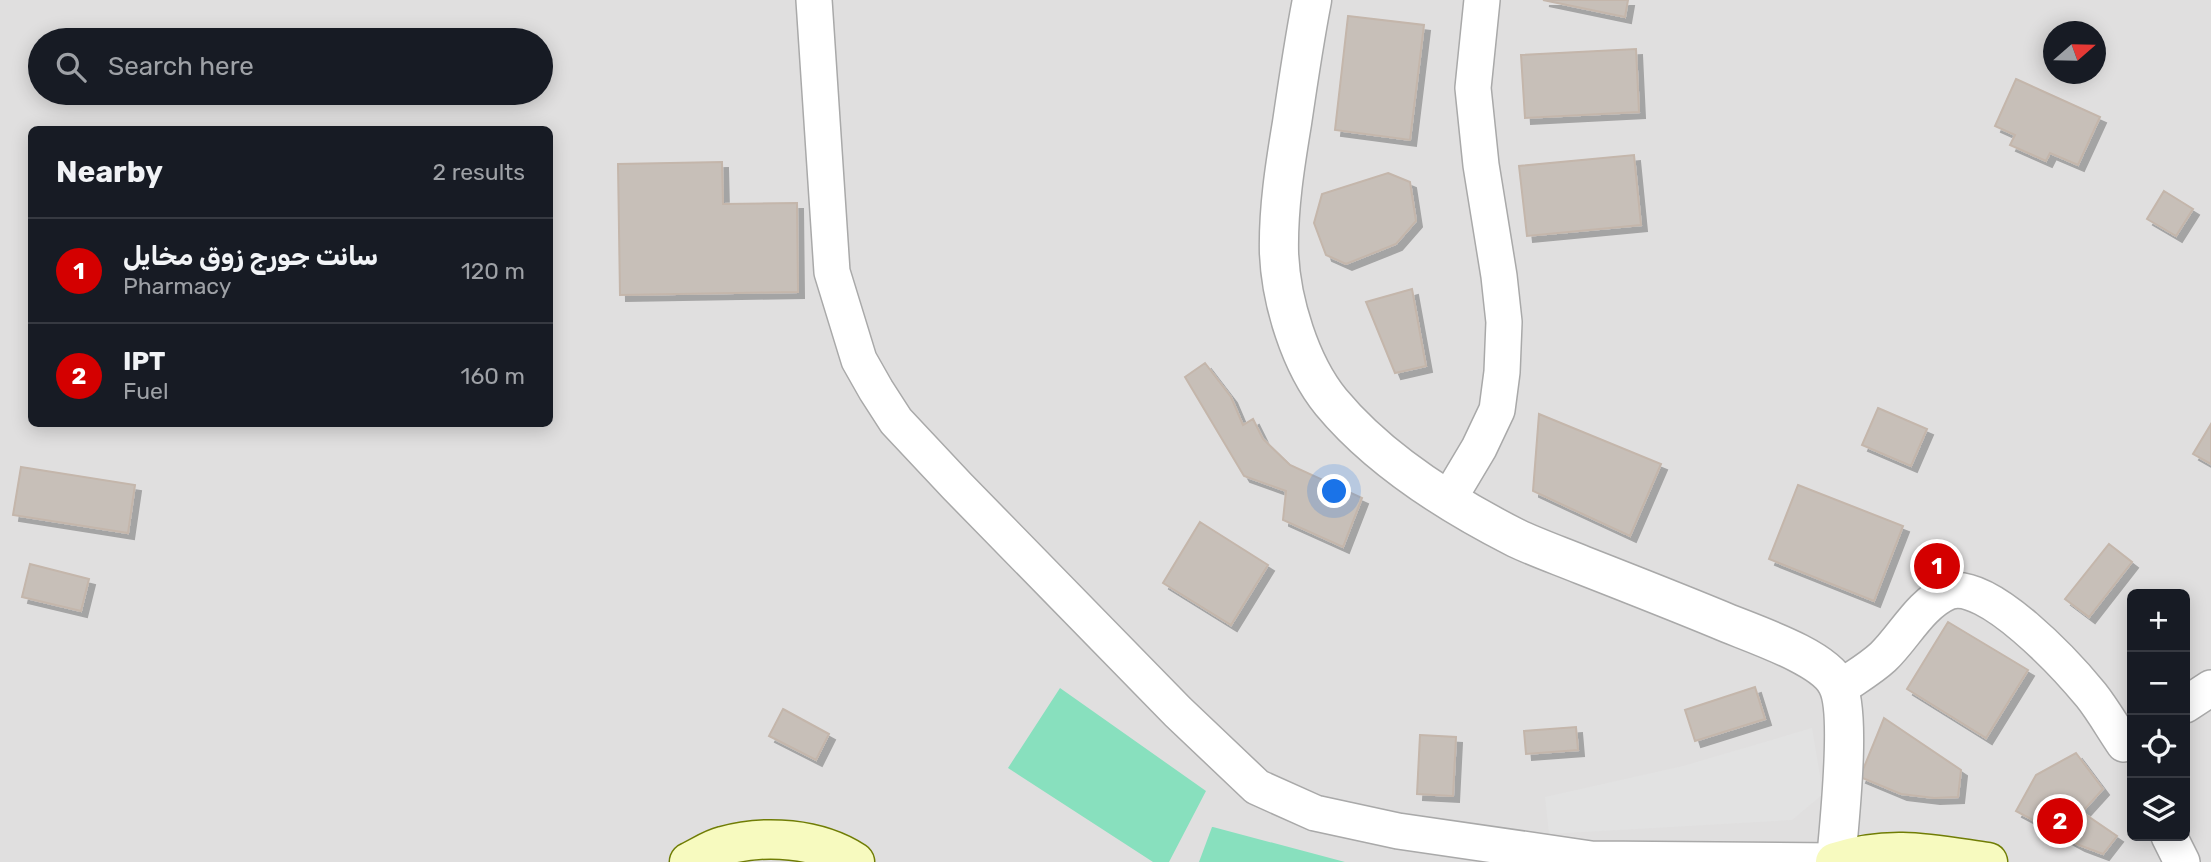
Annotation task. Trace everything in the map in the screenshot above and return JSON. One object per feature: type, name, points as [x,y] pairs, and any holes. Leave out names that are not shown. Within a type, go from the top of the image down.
[{"type":"main road","points":[[689,862],[722,846],[768,839],[802,842],[842,853],[855,862]]},
{"type":"main road","points":[[1836,862],[1882,851],[1912,851],[1988,862]]},
{"type":"street","points":[[814,0],[832,272],[864,370],[897,421],[940,467],[1178,712],[1257,787],[1315,813],[1398,831],[1591,859],[1836,862],[1843,706],[1840,688],[1829,672],[1798,654],[1700,611],[1518,539],[1448,500],[1366,438],[1330,400],[1294,334],[1286,303],[1279,253],[1283,178],[1312,0]]},
{"type":"street","points":[[1448,500],[1479,448],[1497,410],[1502,372],[1504,322],[1473,88],[1482,0]]},
{"type":"street","points":[[1840,688],[1882,658],[1932,602],[1946,593],[1967,590],[2025,626],[2091,695],[2127,744]]},
{"type":"street","points":[[2190,702],[2211,688]]},
{"type":"street","points":[[2172,841],[2182,862]]},
{"type":"shaded area","points":[[0,0],[2211,0],[2211,862],[0,862]]},
{"type":"shaded area","points":[[1812,728],[1823,794],[1792,820],[1549,834],[1545,797],[1683,766]]},
{"type":"green space","points":[[1060,688],[1206,791],[1169,862],[1153,862],[1008,768]]},
{"type":"green space","points":[[1213,827],[1345,862],[1199,862]]},
{"type":"building","points":[[1543,0],[1628,0],[1625,17]]},
{"type":"building","points":[[1348,16],[1424,25],[1410,140],[1335,130]]},
{"type":"building","points":[[1636,49],[1639,112],[1525,118],[1521,55]]},
{"type":"building","points":[[2016,79],[2100,117],[2078,165],[2050,153],[2046,161],[2010,145],[2015,135],[1995,126]]},
{"type":"building","points":[[1634,155],[1641,225],[1527,236],[1519,166]]},
{"type":"building","points":[[722,162],[723,204],[797,203],[798,292],[620,295],[618,164]]},
{"type":"building","points":[[1388,173],[1410,182],[1416,221],[1396,244],[1346,264],[1326,255],[1314,223],[1322,194]]},
{"type":"building","points":[[2164,191],[2193,209],[2176,236],[2147,219]]},
{"type":"building","points":[[1412,289],[1426,366],[1395,373],[1366,302]]},
{"type":"building","points":[[1205,363],[1231,397],[1243,425],[1253,419],[1263,439],[1290,465],[1362,498],[1343,547],[1283,520],[1286,491],[1244,476],[1185,377]]},
{"type":"building","points":[[1878,408],[1927,429],[1911,466],[1862,445]]},
{"type":"building","points":[[1539,414],[1661,464],[1630,536],[1533,491]]},
{"type":"building","points":[[2211,424],[2211,464],[2193,454]]},
{"type":"building","points":[[21,467],[135,485],[128,533],[13,515]]},
{"type":"building","points":[[1798,485],[1903,526],[1874,601],[1769,559]]},
{"type":"building","points":[[1200,522],[1268,565],[1231,625],[1163,583]]},
{"type":"building","points":[[2109,544],[2132,562],[2089,617],[2065,599]]},
{"type":"building","points":[[30,564],[89,579],[81,611],[22,597]]},
{"type":"building","points":[[1948,622],[2028,670],[1986,738],[1907,689]]},
{"type":"building","points":[[1755,687],[1765,719],[1695,741],[1685,710]]},
{"type":"building","points":[[783,709],[829,734],[816,760],[769,736]]},
{"type":"building","points":[[1884,718],[1961,770],[1958,797],[1934,798],[1901,794],[1860,777]]},
{"type":"building","points":[[1576,727],[1578,750],[1526,754],[1524,731]]},
{"type":"building","points":[[1420,735],[1456,737],[1453,796],[1417,794]]},
{"type":"building","points":[[2076,753],[2103,789],[2082,812],[2117,836],[2103,854],[2079,845],[2016,811],[2036,775]]},
{"type":"place","name":"سانت جورج زوق مخايل","points":[[1937,566]]},
{"type":"place","name":"IPT","points":[[2060,821]]}]
